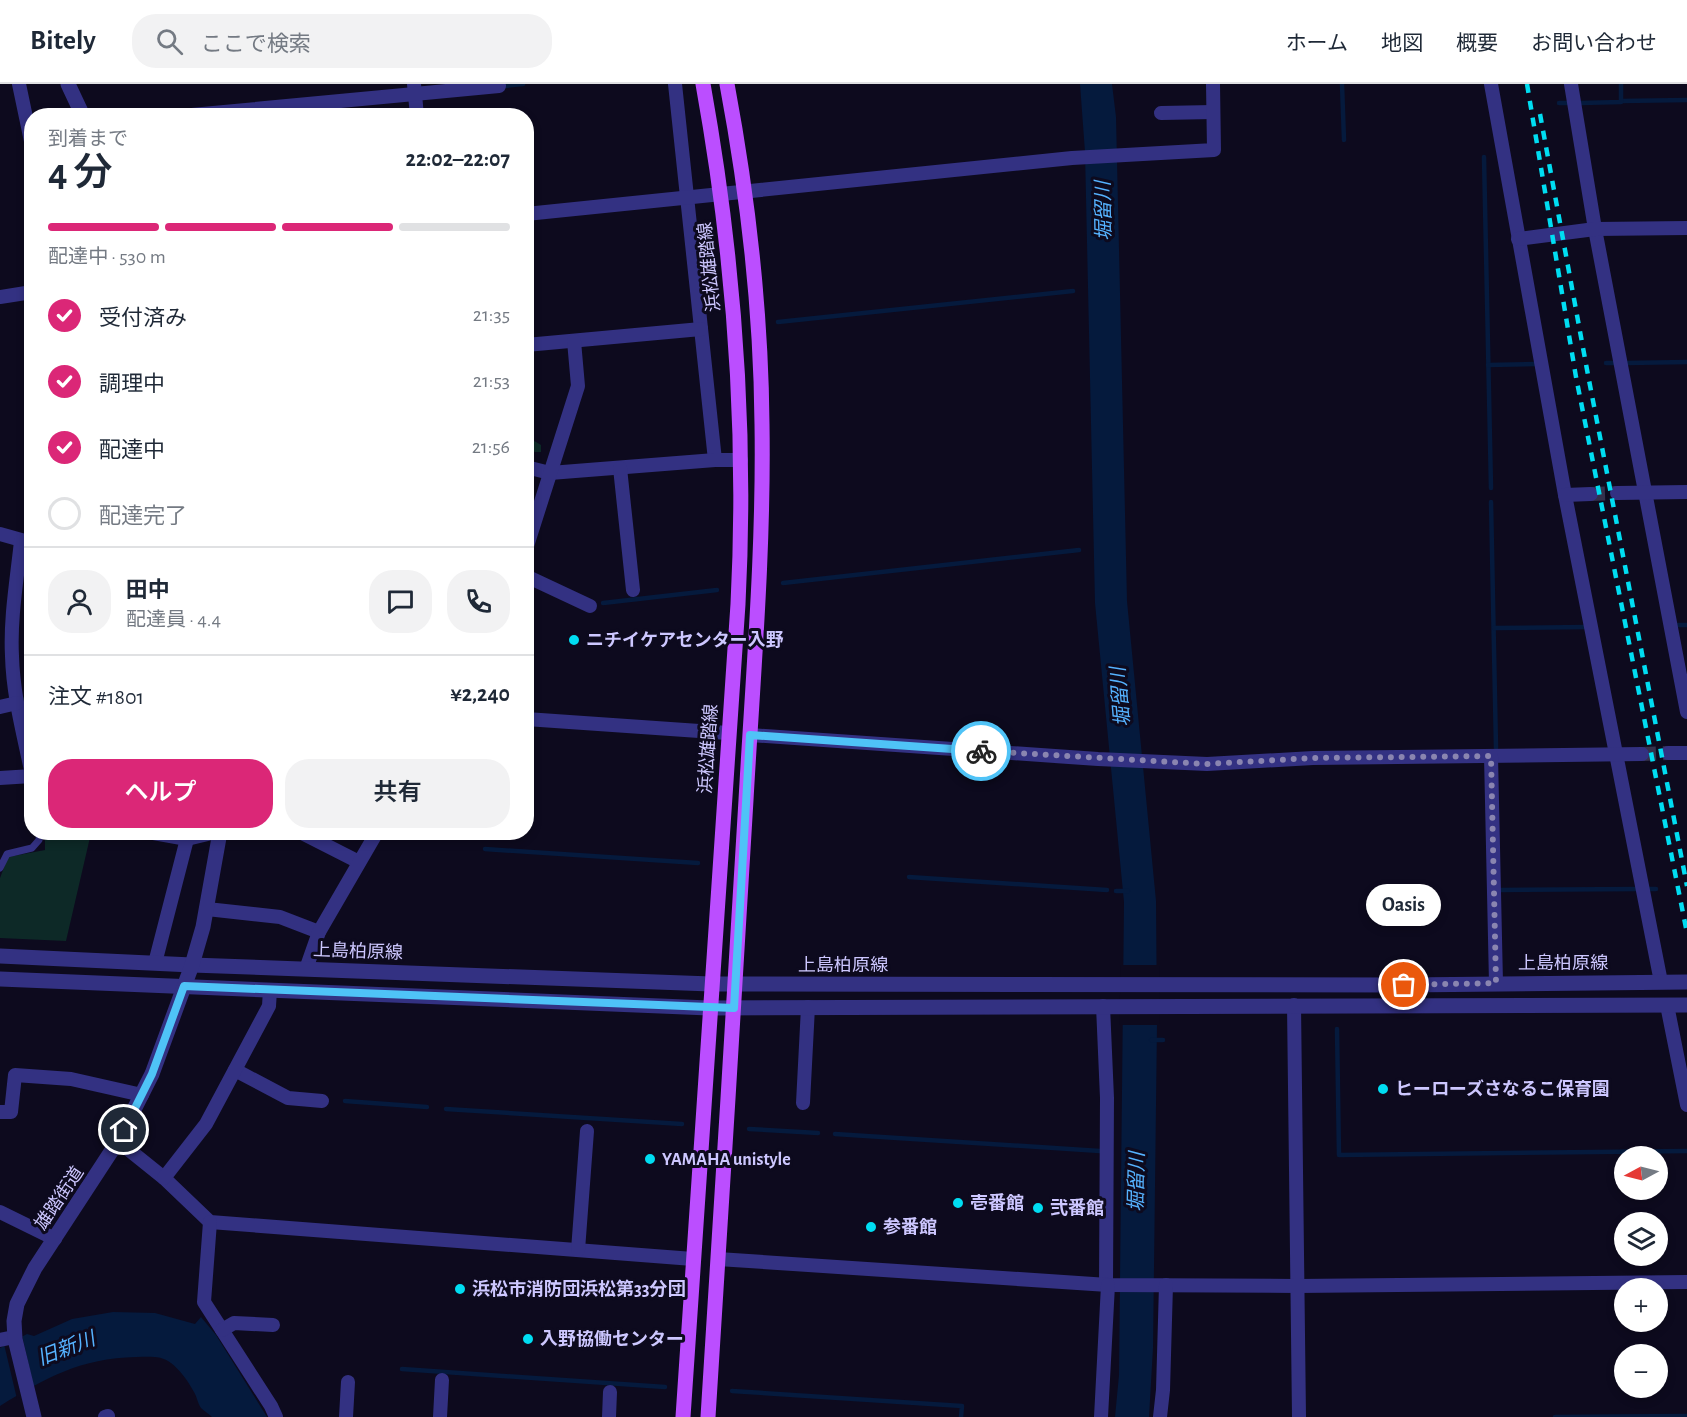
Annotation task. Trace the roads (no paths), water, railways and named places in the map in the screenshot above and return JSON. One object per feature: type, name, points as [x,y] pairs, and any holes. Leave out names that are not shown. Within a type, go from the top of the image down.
[{"type":"main road","name":"浜松雄踏線","points":[[683,1417],[740,565],[741,460],[734,320],[720,195],[703,84]]},
{"type":"main road","points":[[708,1417],[761,522],[762,426],[756,303],[744,192],[727,84]]},
{"type":"street","points":[[19,84],[24,108]]},
{"type":"street","points":[[68,84],[79,108]]},
{"type":"street","points":[[675,84],[715,460]]},
{"type":"street","points":[[534,213],[1075,158],[1214,150],[1213,84]]},
{"type":"street","points":[[1491,84],[1565,495],[1661,982]]},
{"type":"street","points":[[1571,84],[1595,229],[1687,712]]},
{"type":"street","points":[[298,108],[414,89],[499,86]]},
{"type":"street","points":[[414,89],[416,108]]},
{"type":"street","points":[[1161,113],[1213,112]]},
{"type":"street","points":[[1518,239],[1595,229],[1687,228]]},
{"type":"street","points":[[0,297],[24,293]]},
{"type":"street","points":[[534,344],[701,328]]},
{"type":"street","points":[[534,524],[578,386],[574,341]]},
{"type":"street","points":[[534,469],[550,473],[741,460]]},
{"type":"street","points":[[620,468],[633,590]]},
{"type":"street","points":[[1617,493],[1687,492]]},
{"type":"street","points":[[1565,495],[1591,494]]},
{"type":"street","points":[[0,534],[24,541]]},
{"type":"street","points":[[24,555],[11,638],[17,703],[24,737]]},
{"type":"street","points":[[534,580],[590,606]]},
{"type":"street","points":[[0,707],[17,703]]},
{"type":"street","points":[[534,720],[729,733]]},
{"type":"street","points":[[750,735],[1206,764],[1313,758],[1642,754]]},
{"type":"street","points":[[1668,753],[1687,753]]},
{"type":"street","points":[[1491,756],[1496,983]]},
{"type":"street","points":[[0,778],[24,776]]},
{"type":"street","points":[[155,963],[187,840]]},
{"type":"street","name":"雄踏街道","points":[[34,1417],[10,1338],[15,1312],[35,1268],[118,1142],[142,1095],[192,965],[207,909],[217,840]]},
{"type":"street","points":[[316,840],[359,862]]},
{"type":"street","points":[[306,969],[319,932],[373,840]]},
{"type":"street","points":[[207,909],[280,917],[319,932]]},
{"type":"street","name":"上島柏原線","points":[[0,956],[711,984],[1167,985],[1687,982]]},
{"type":"street","points":[[0,979],[709,1008],[1687,1005]]},
{"type":"street","points":[[164,1178],[206,1124],[269,1006],[270,990]]},
{"type":"street","points":[[1294,1005],[1299,1417]]},
{"type":"street","points":[[1667,1005],[1687,1105]]},
{"type":"street","points":[[1101,1417],[1109,1285],[1108,1006]]},
{"type":"street","points":[[803,1103],[808,1007]]},
{"type":"street","points":[[235,1070],[288,1098],[322,1101]]},
{"type":"street","points":[[0,1112],[11,1112],[15,1075],[71,1079],[142,1095]]},
{"type":"street","points":[[578,1250],[587,1131]]},
{"type":"street","points":[[118,1142],[164,1178],[210,1222],[693,1259]]},
{"type":"street","points":[[0,1212],[55,1239]]},
{"type":"street","points":[[210,1222],[204,1302],[276,1417]]},
{"type":"street","points":[[718,1259],[1109,1285],[1297,1286],[1687,1282]]},
{"type":"street","points":[[1160,1417],[1163,1390],[1164,1285]]},
{"type":"street","points":[[222,1330],[234,1323],[273,1325]]},
{"type":"street","points":[[440,1417],[442,1380]]},
{"type":"street","points":[[346,1417],[348,1382]]},
{"type":"street","points":[[609,1417],[610,1392]]},
{"type":"lane","points":[[0,868],[7,854],[32,849],[39,840]]},
{"type":"water","name":"堀留川","points":[[1080,84],[1112,84],[1116,117],[1127,601],[1156,901],[1157,1024],[1153,1348],[1149,1417],[1115,1417],[1119,1375],[1124,902],[1095,603],[1085,152]]},
{"type":"water","name":"旧新川","points":[[113,1312],[155,1313],[195,1324],[201,1317],[216,1335],[267,1417],[212,1417],[201,1408],[181,1372],[167,1360],[150,1357],[116,1358],[64,1371],[0,1406],[0,1348],[27,1334],[34,1336],[72,1319]]},
{"type":"waterway","points":[[504,86],[523,84]]},
{"type":"waterway","points":[[1342,84],[1344,140]]},
{"type":"waterway","points":[[1581,103],[1621,102],[1621,84]]},
{"type":"waterway","points":[[1621,101],[1687,100]]},
{"type":"waterway","points":[[1559,103],[1567,103]]},
{"type":"waterway","points":[[1484,157],[1491,488]]},
{"type":"waterway","points":[[778,322],[1073,291]]},
{"type":"waterway","points":[[1627,363],[1687,362]]},
{"type":"waterway","points":[[1606,363],[1614,363]]},
{"type":"waterway","points":[[1488,365],[1536,364]]},
{"type":"waterway","points":[[1491,502],[1496,748]]},
{"type":"waterway","points":[[783,583],[1079,550]]},
{"type":"waterway","points":[[603,603],[717,590]]},
{"type":"waterway","points":[[1676,625],[1687,625]]},
{"type":"waterway","points":[[1494,628],[1587,627]]},
{"type":"waterway","points":[[485,849],[698,863]]},
{"type":"waterway","points":[[909,877],[1107,890]]},
{"type":"waterway","points":[[1499,890],[1639,889]]},
{"type":"waterway","points":[[1648,889],[1656,889]]},
{"type":"waterway","points":[[1116,891],[1128,891]]},
{"type":"waterway","points":[[1337,1029],[1339,1155],[1687,1151]]},
{"type":"waterway","points":[[1151,1040],[1163,1040]]},
{"type":"waterway","points":[[345,1101],[427,1107]]},
{"type":"waterway","points":[[446,1109],[682,1124]]},
{"type":"waterway","points":[[749,1129],[818,1133]]},
{"type":"waterway","points":[[835,1134],[1100,1151]]},
{"type":"waterway","points":[[402,1369],[665,1387]]},
{"type":"waterway","points":[[732,1391],[962,1406],[961,1417]]},
{"type":"waterway","points":[[1555,1417],[1687,1416]]},
{"type":"tunnel","points":[[1591,494],[1617,493]]},
{"type":"tunnel","points":[[1642,754],[1668,753]]},
{"type":"railway","points":[[1527,84],[1576,377],[1687,933]]},
{"type":"railway","points":[[1540,114],[1687,886]]},
{"type":"place","name":"ニチイケアセンター入野","points":[[574,640]]},
{"type":"place","name":"Oasis","points":[[1404,985]]},
{"type":"place","name":"ヒーローズさなるこ保育園","points":[[1383,1089]]},
{"type":"place","name":"YAMAHA unistyle","points":[[650,1159]]},
{"type":"place","name":"壱番館","points":[[958,1203]]},
{"type":"place","name":"弐番館","points":[[1038,1208]]},
{"type":"place","name":"参番館","points":[[871,1227]]},
{"type":"place","name":"浜松市消防団浜松第33分団","points":[[460,1289]]},
{"type":"place","name":"入野協働センター","points":[[528,1339]]}]
